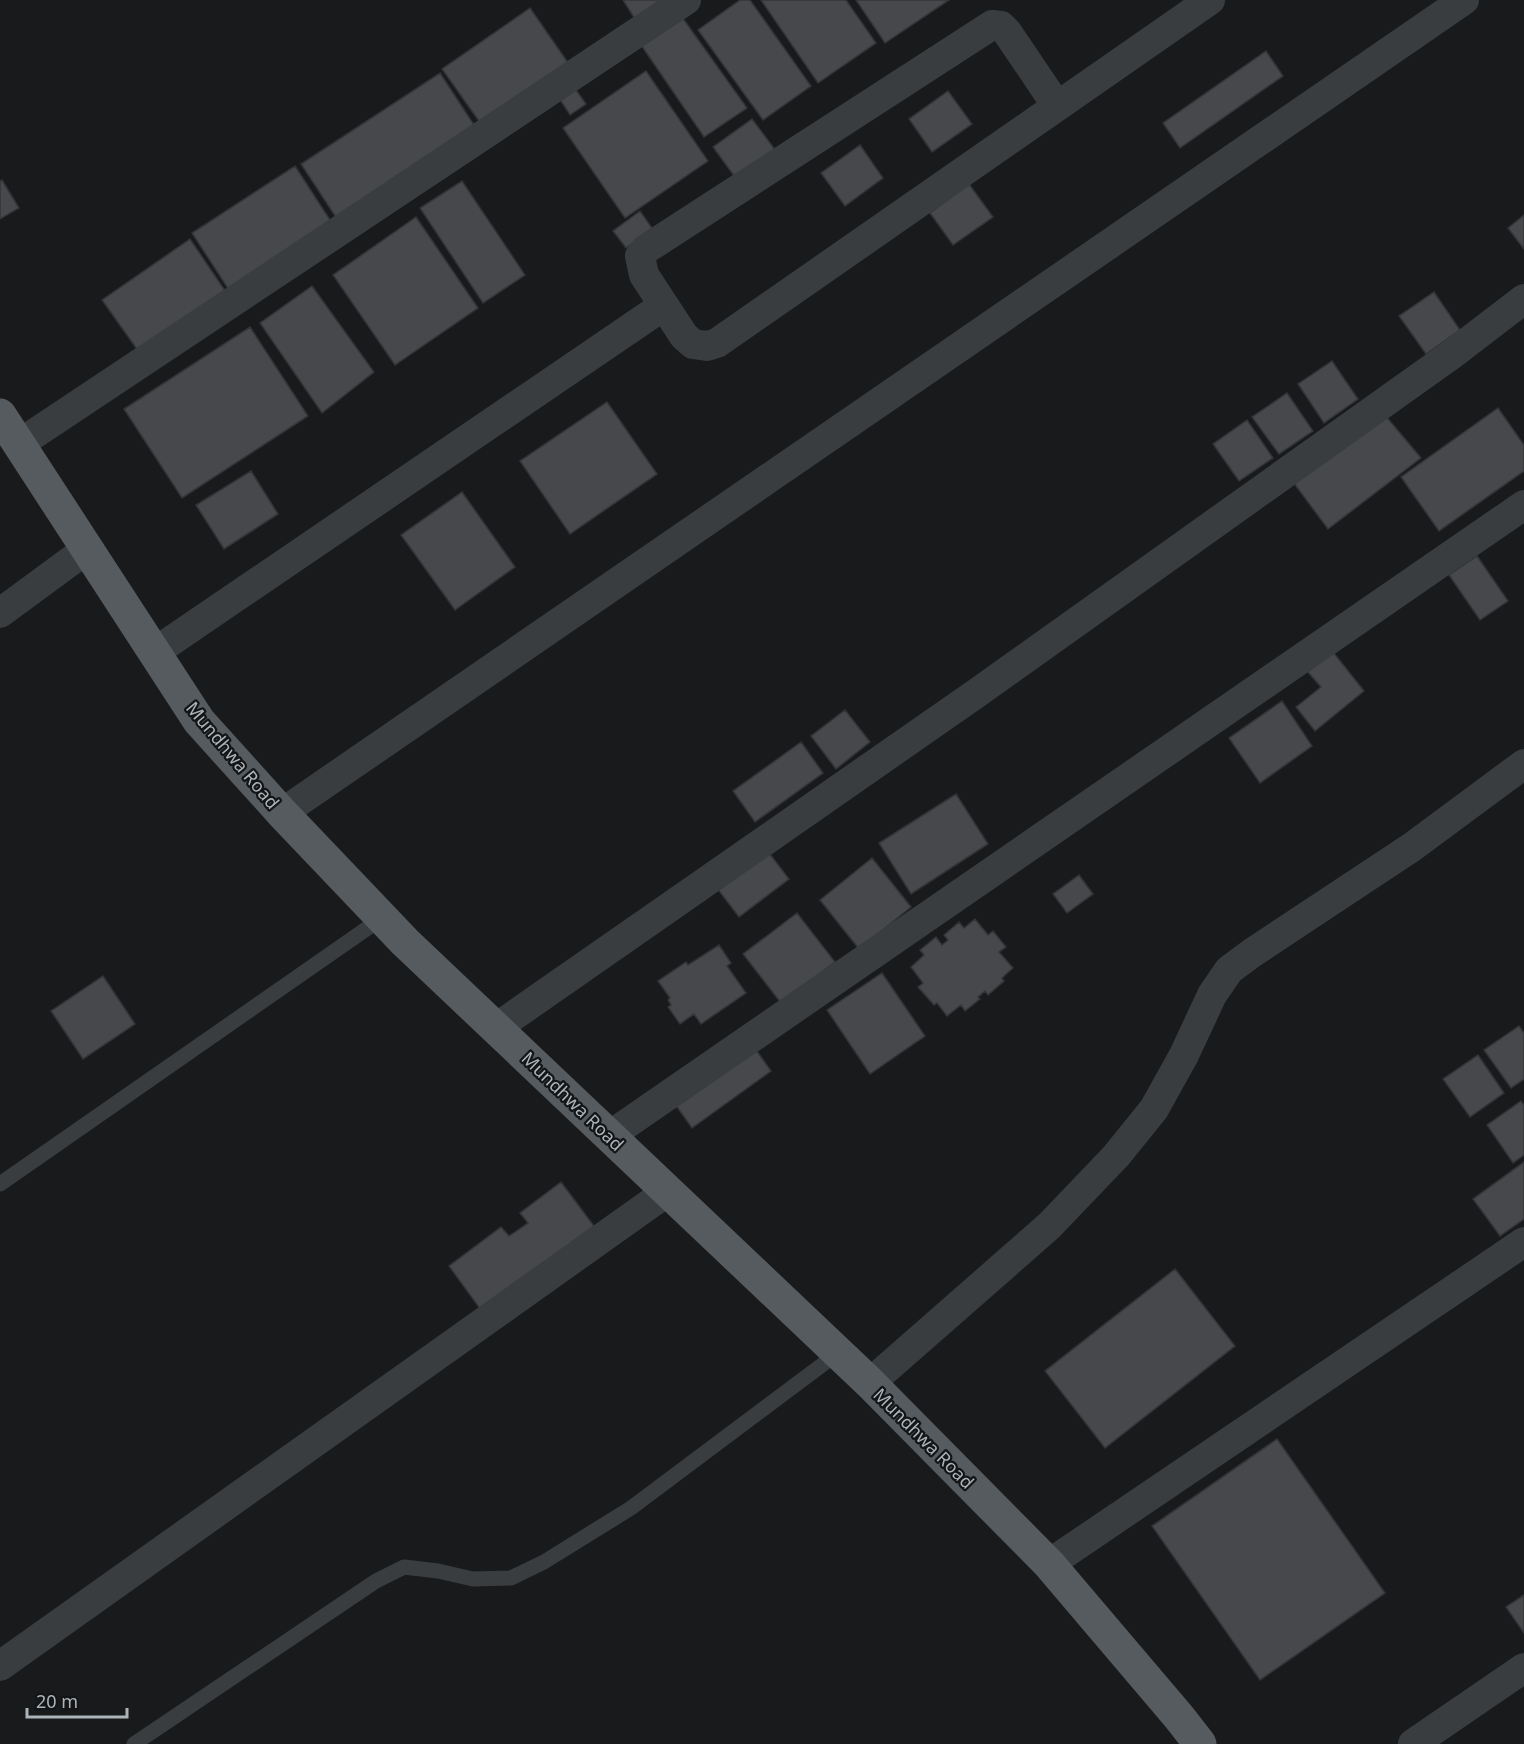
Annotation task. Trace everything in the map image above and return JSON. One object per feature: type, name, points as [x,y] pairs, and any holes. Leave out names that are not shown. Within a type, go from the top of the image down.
[{"type":"main road","name":"Mundhwa Road","points":[[0,415],[199,721],[282,813],[382,918],[870,1383],[1049,1564],[1200,1744]]},
{"type":"street","points":[[19,444],[686,0]]},
{"type":"street","points":[[1057,106],[1001,26],[992,25],[645,249],[640,256],[644,275],[684,336],[693,345],[707,346],[717,343],[1210,0]]},
{"type":"street","points":[[282,813],[1464,0]]},
{"type":"street","points":[[496,1028],[974,695],[1450,355],[1524,299]]},
{"type":"street","points":[[155,652],[663,306]]},
{"type":"street","points":[[609,1136],[1524,504]]},
{"type":"street","points":[[0,613],[87,549]]},
{"type":"street","points":[[870,1383],[1049,1226],[1116,1156],[1154,1109],[1212,995],[1229,970],[1252,952],[1412,847],[1524,764]]},
{"type":"street","points":[[0,1666],[668,1191]]},
{"type":"street","points":[[1049,1564],[1524,1242]]},
{"type":"street","points":[[1413,1744],[1524,1668]]},
{"type":"lane","points":[[0,1184],[382,918]]},
{"type":"lane","points":[[134,1744],[376,1581],[404,1567],[438,1571],[473,1579],[511,1578],[544,1562],[632,1508],[838,1353]]},
{"type":"building","points":[[623,0],[664,0],[635,19]]},
{"type":"building","points":[[740,0],[750,0],[811,86],[763,120],[698,30]]},
{"type":"building","points":[[761,0],[846,0],[876,43],[818,83]]},
{"type":"building","points":[[856,0],[949,0],[885,43]]},
{"type":"building","points":[[530,8],[569,64],[481,124],[442,69]]},
{"type":"building","points":[[682,17],[747,108],[704,137],[641,45]]},
{"type":"building","points":[[1266,51],[1283,76],[1180,148],[1163,123]]},
{"type":"building","points":[[646,71],[708,161],[625,218],[563,128]]},
{"type":"building","points":[[440,73],[478,131],[339,222],[301,164]]},
{"type":"building","points":[[574,87],[586,104],[570,115],[559,98]]},
{"type":"building","points":[[948,91],[972,124],[932,152],[909,119]]},
{"type":"building","points":[[752,119],[776,151],[737,180],[713,147]]},
{"type":"building","points":[[860,145],[883,178],[845,206],[821,173]]},
{"type":"building","points":[[295,166],[332,223],[229,290],[192,233]]},
{"type":"building","points":[[2,180],[19,208],[0,219],[0,181]]},
{"type":"building","points":[[462,181],[525,275],[483,303],[420,208]]},
{"type":"building","points":[[969,184],[993,217],[953,245],[930,213]]},
{"type":"building","points":[[640,211],[652,228],[626,248],[613,231]]},
{"type":"building","points":[[1524,215],[1524,249],[1508,228]]},
{"type":"building","points":[[416,217],[478,308],[395,365],[333,275]]},
{"type":"building","points":[[190,239],[228,295],[141,355],[102,300]]},
{"type":"building","points":[[312,286],[374,372],[322,413],[260,323]]},
{"type":"building","points":[[1434,292],[1460,330],[1426,354],[1399,316]]},
{"type":"building","points":[[250,327],[308,416],[182,498],[124,409]]},
{"type":"building","points":[[1332,361],[1358,399],[1324,423],[1298,384]]},
{"type":"building","points":[[1287,393],[1313,431],[1279,454],[1252,417]]},
{"type":"building","points":[[607,402],[657,474],[570,534],[520,461]]},
{"type":"building","points":[[1498,408],[1524,445],[1524,471],[1439,531],[1401,477]]},
{"type":"building","points":[[1384,414],[1421,458],[1328,529],[1293,482]]},
{"type":"building","points":[[1247,420],[1273,458],[1239,481],[1213,444]]},
{"type":"building","points":[[251,471],[278,514],[224,549],[196,505]]},
{"type":"building","points":[[462,492],[515,567],[455,610],[401,535]]},
{"type":"building","points":[[1477,556],[1508,601],[1480,620],[1449,575]]},
{"type":"building","points":[[1333,652],[1364,691],[1315,731],[1296,707],[1321,687],[1308,672]]},
{"type":"building","points":[[1282,701],[1312,746],[1260,783],[1229,738]]},
{"type":"building","points":[[845,710],[870,742],[836,769],[811,736]]},
{"type":"building","points":[[801,742],[823,773],[755,822],[733,791]]},
{"type":"building","points":[[956,794],[988,844],[911,894],[879,843]]},
{"type":"building","points":[[763,845],[789,879],[739,917],[713,883]]},
{"type":"building","points":[[872,858],[911,907],[859,949],[820,900]]},
{"type":"building","points":[[1079,875],[1093,894],[1067,913],[1053,894]]},
{"type":"building","points":[[797,913],[835,962],[781,1003],[743,954]]},
{"type":"building","points":[[975,919],[988,935],[993,931],[1006,947],[999,952],[1013,968],[1002,978],[1004,981],[988,995],[985,991],[978,997],[980,999],[965,1011],[961,1005],[947,1016],[937,1003],[934,1005],[918,987],[923,983],[911,967],[924,955],[920,950],[936,937],[942,945],[948,940],[944,935],[959,922],[964,928]]},
{"type":"building","points":[[719,945],[731,963],[727,966],[746,993],[701,1024],[694,1014],[680,1024],[668,1007],[671,1005],[668,1000],[670,998],[658,981],[686,962],[688,965]]},
{"type":"building","points":[[882,973],[925,1036],[870,1074],[827,1010]]},
{"type":"building","points":[[103,976],[135,1024],[83,1059],[51,1011]]},
{"type":"building","points":[[1519,1026],[1524,1033],[1524,1079],[1511,1088],[1484,1050]]},
{"type":"building","points":[[754,1047],[771,1071],[692,1128],[675,1104]]},
{"type":"building","points":[[1478,1055],[1504,1093],[1470,1117],[1443,1079]]},
{"type":"building","points":[[1521,1101],[1524,1105],[1524,1155],[1513,1163],[1487,1125]]},
{"type":"building","points":[[1524,1162],[1524,1219],[1500,1236],[1473,1199]]},
{"type":"building","points":[[561,1182],[594,1226],[481,1310],[449,1266],[501,1227],[509,1236],[528,1223],[520,1213]]},
{"type":"building","points":[[1175,1269],[1235,1346],[1105,1448],[1045,1371]]},
{"type":"building","points":[[1277,1439],[1385,1593],[1260,1680],[1152,1526]]},
{"type":"building","points":[[1524,1595],[1524,1633],[1506,1607]]}]
